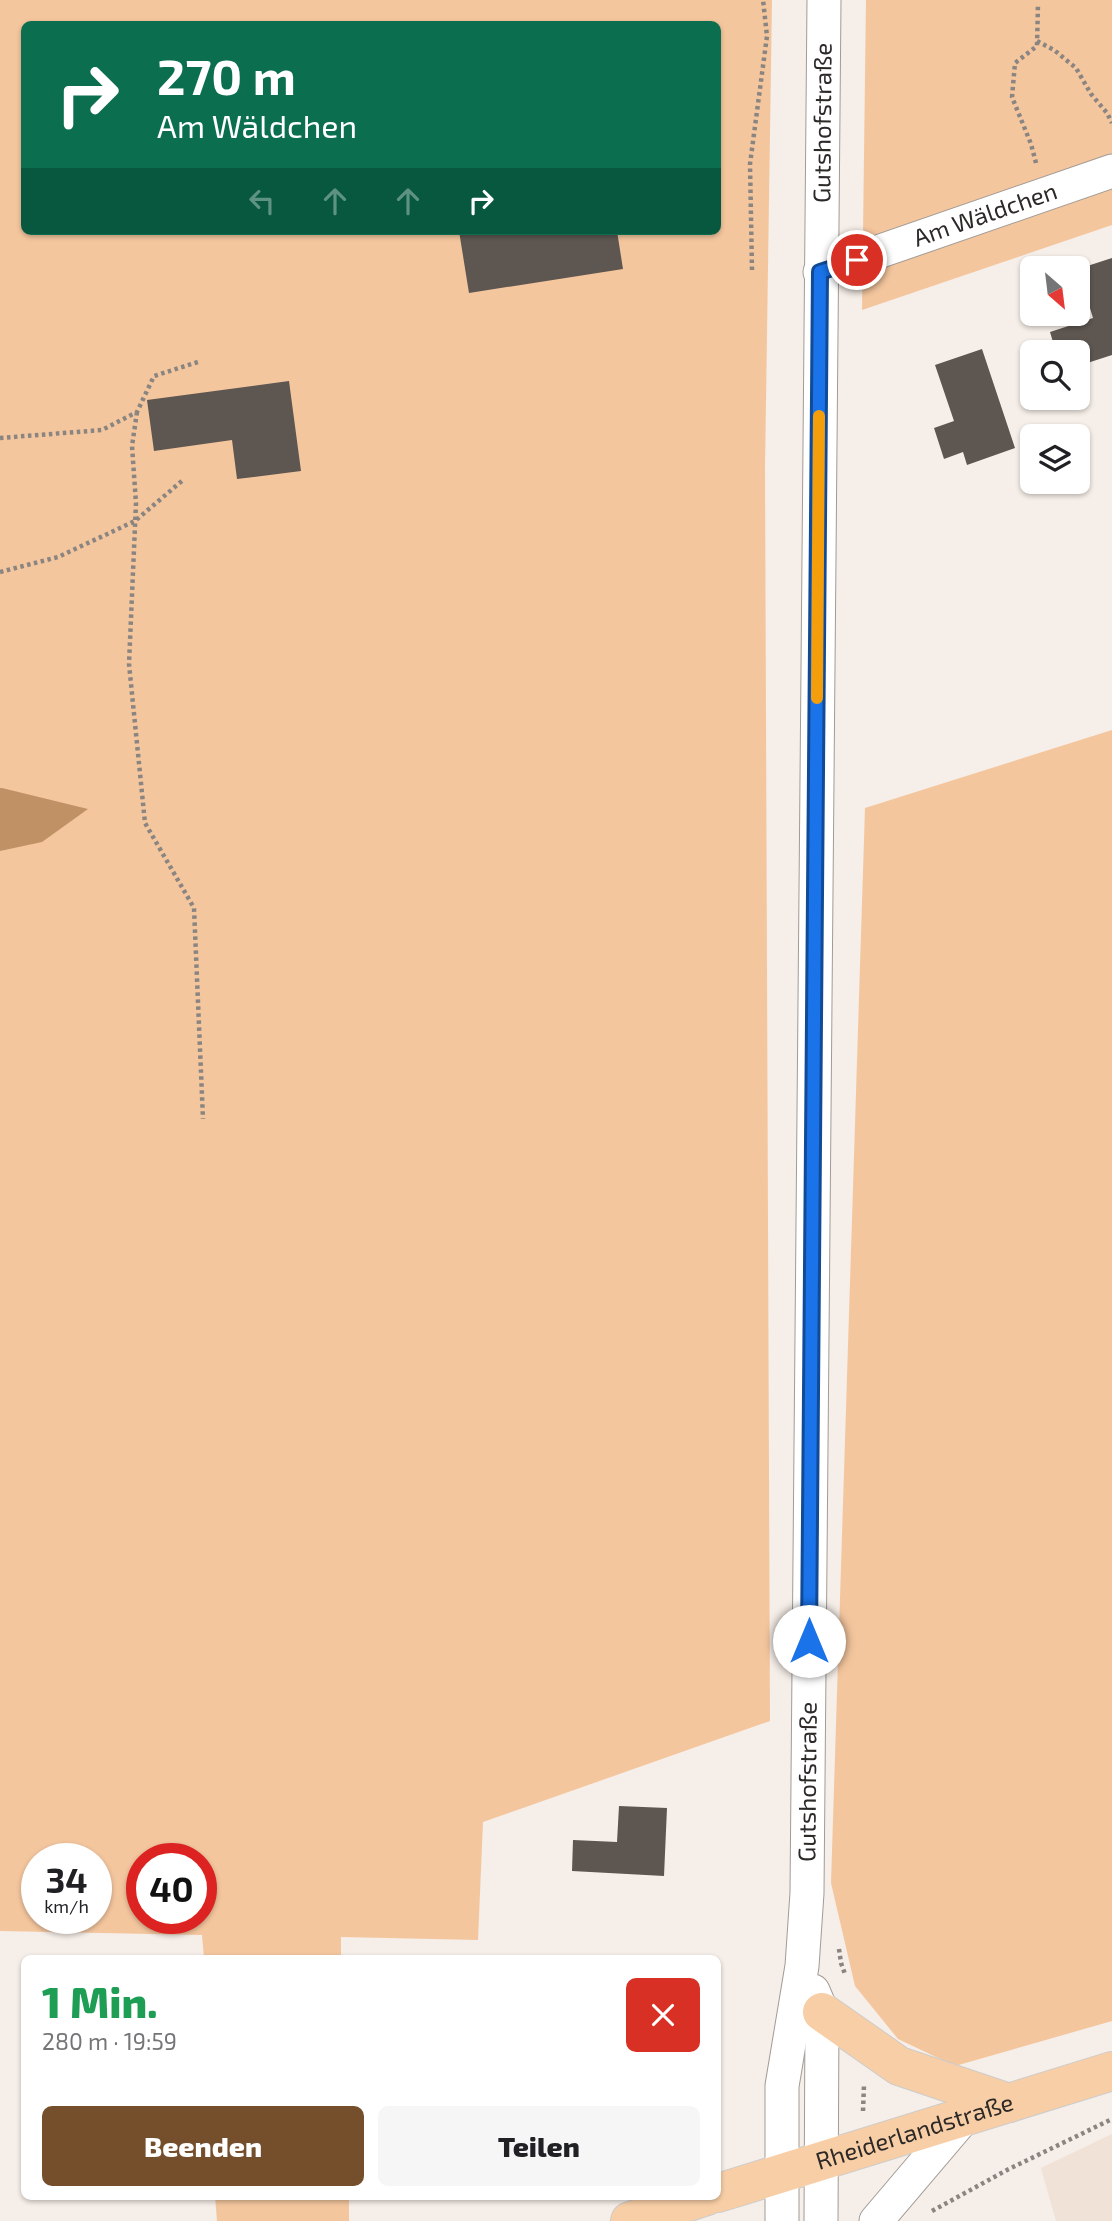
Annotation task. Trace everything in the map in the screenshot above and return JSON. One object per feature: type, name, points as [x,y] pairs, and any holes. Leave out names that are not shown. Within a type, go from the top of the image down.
[{"type":"main road","points":[[822,2012],[899,2066],[1009,2103]]},
{"type":"main road","name":"Rheiderlandstraße","points":[[721,2192],[1112,2071]]},
{"type":"main road","points":[[630,2221],[695,2200]]},
{"type":"street","name":"Gutshofstraße","points":[[782,2221],[782,2086],[802,1966],[808,1865],[824,0]]},
{"type":"street","name":"Am Wäldchen","points":[[820,272],[1112,170]]},
{"type":"street","name":"Gutshofstraße","points":[[802,1966],[822,2012],[821,2221]]},
{"type":"street","points":[[876,2221],[966,2115]]},
{"type":"path","points":[[752,270],[750,164],[767,36],[763,0]]},
{"type":"path","points":[[1038,4],[1037,46],[1015,63],[1012,97],[1031,144],[1044,194]]},
{"type":"path","points":[[1037,41],[1054,50],[1076,68],[1112,122]]},
{"type":"path","points":[[201,361],[154,376],[137,412],[132,446],[136,503],[129,664],[145,823],[194,908],[203,1119]]},
{"type":"path","points":[[0,438],[102,430],[137,412]]},
{"type":"path","points":[[0,572],[58,557],[135,521],[183,480]]},
{"type":"path","points":[[926,2214],[1007,2170],[1112,2119]]},
{"type":"shaded area","points":[[0,0],[772,0],[765,468],[770,1721],[483,1822],[478,1940],[341,1937],[341,1955],[204,1955],[202,1935],[152,1934],[217,1934],[217,1843],[126,1843],[126,1933],[112,1933],[112,1843],[21,1843],[21,1931],[0,1931]]},
{"type":"shaded area","points":[[866,0],[1112,0],[1112,225],[862,310]]},
{"type":"shaded area","points":[[1112,730],[1112,2021],[955,2066],[898,2039],[855,1986],[831,1883],[865,808]]},
{"type":"shaded area","points":[[0,788],[88,809],[42,842],[0,851]]},
{"type":"shaded area","points":[[1112,2134],[1112,2221],[1056,2221],[1041,2168]]},
{"type":"shaded area","points":[[215,2200],[349,2200],[349,2221],[217,2221]]},
{"type":"building","points":[[460,235],[618,235],[623,269],[469,293]]},
{"type":"building","points":[[1112,258],[1112,355],[1090,362],[1090,340],[1052,340],[1050,332],[1068,326],[1090,326],[1090,319],[1093,318],[1090,308],[1090,265]]},
{"type":"building","points":[[982,349],[1015,448],[967,465],[963,452],[944,459],[934,428],[954,421],[935,365]]},
{"type":"building","points":[[289,381],[301,471],[237,479],[232,440],[154,451],[147,400]]},
{"type":"building","points":[[619,1806],[667,1808],[664,1876],[572,1871],[573,1840],[617,1842]]},
{"type":"slow traffic","points":[[817,698],[819,416]]},
{"type":"route","points":[[809,1641],[820,272],[857,260]]}]
